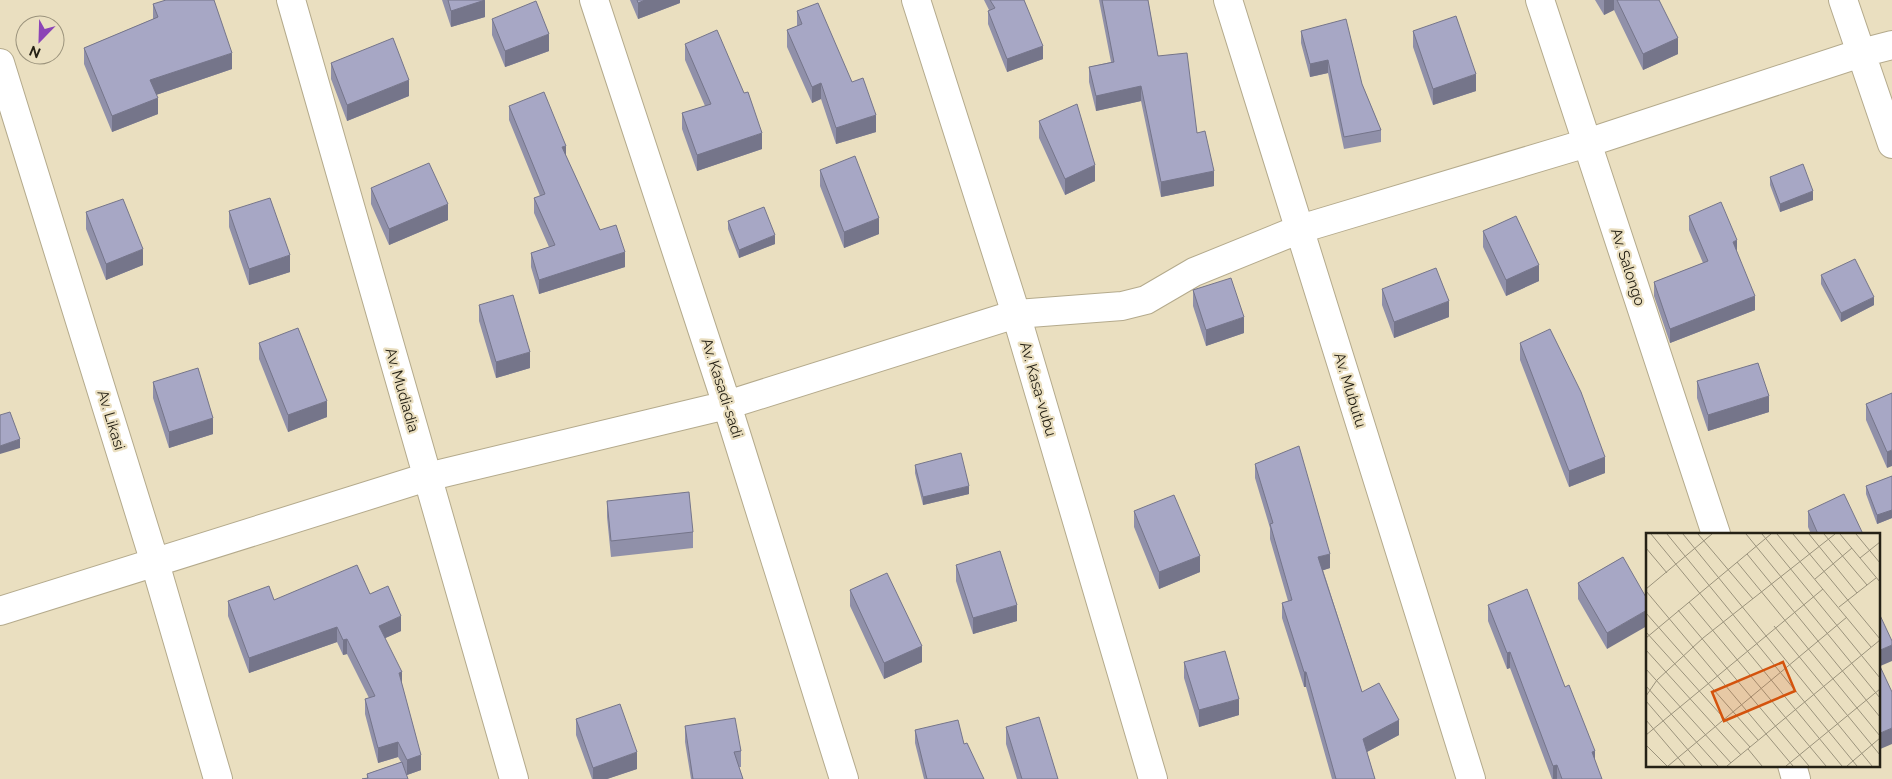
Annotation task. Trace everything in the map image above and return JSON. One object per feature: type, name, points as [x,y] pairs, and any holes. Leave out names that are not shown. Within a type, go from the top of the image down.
[{"type":"street","name":"Av. Mudiadia","points":[[291,0],[514,779]]},
{"type":"street","name":"Av. Kasadi-sadi","points":[[594,0],[727,404],[844,779]]},
{"type":"street","name":"Av. Kasa-vubu","points":[[916,0],[1016,314],[1154,779]]},
{"type":"street","name":"Av. Mubutu","points":[[1228,0],[1471,779]]},
{"type":"street","name":"Av. Salongo","points":[[1540,0],[1716,533]]},
{"type":"street","points":[[1843,0],[1892,144]]},
{"type":"street","points":[[0,611],[427,477],[727,404],[1016,314],[1122,306],[1146,300],[1194,272],[1300,229],[1587,143],[1861,53],[1892,45]]},
{"type":"street","name":"Av. Likasi","points":[[0,63],[155,563],[218,779]]},
{"type":"street","points":[[1792,766],[1796,779]]},
{"type":"building","points":[[166,0],[214,0],[232,53],[150,80],[158,98],[112,116],[84,48],[158,17],[153,4]]},
{"type":"building","points":[[448,0],[485,0],[451,11]]},
{"type":"building","points":[[990,0],[1024,0],[1043,46],[1007,59],[988,11],[995,8]]},
{"type":"building","points":[[1102,0],[1148,0],[1158,56],[1187,53],[1197,133],[1205,131],[1214,171],[1161,182],[1141,86],[1096,96],[1089,67],[1114,62]]},
{"type":"building","points":[[1617,0],[1659,0],[1678,38],[1643,54]]},
{"type":"building","points":[[536,1],[549,34],[505,51],[492,19]]},
{"type":"building","points":[[818,3],[852,82],[863,78],[876,115],[836,128],[821,83],[812,87],[787,30],[802,24],[797,11]]},
{"type":"building","points":[[1456,16],[1476,74],[1433,89],[1413,31]]},
{"type":"building","points":[[1346,19],[1362,84],[1381,130],[1344,137],[1328,60],[1310,64],[1301,31]]},
{"type":"building","points":[[717,30],[744,93],[748,92],[762,133],[697,155],[682,113],[711,104],[685,44]]},
{"type":"building","points":[[393,38],[409,80],[347,105],[331,63]]},
{"type":"building","points":[[544,92],[566,146],[562,147],[600,230],[616,225],[625,252],[539,280],[531,253],[555,245],[534,198],[545,194],[509,106]]},
{"type":"building","points":[[1077,104],[1095,165],[1065,179],[1039,121]]},
{"type":"building","points":[[855,156],[879,218],[844,232],[820,170]]},
{"type":"building","points":[[429,163],[448,204],[389,229],[371,188]]},
{"type":"building","points":[[1803,164],[1813,191],[1780,204],[1770,177]]},
{"type":"building","points":[[270,198],[290,255],[249,269],[229,211]]},
{"type":"building","points":[[123,199],[143,249],[106,264],[86,212]]},
{"type":"building","points":[[1721,202],[1737,240],[1733,242],[1755,296],[1670,329],[1654,282],[1708,261],[1689,216]]},
{"type":"building","points":[[764,207],[775,235],[739,250],[728,221]]},
{"type":"building","points":[[1516,216],[1539,265],[1506,280],[1483,231]]},
{"type":"building","points":[[1855,259],[1874,297],[1841,313],[1821,275]]},
{"type":"building","points":[[1436,268],[1449,301],[1394,322],[1382,289]]},
{"type":"building","points":[[1231,278],[1244,317],[1206,330],[1193,290]]},
{"type":"building","points":[[513,295],[530,352],[496,362],[479,305]]},
{"type":"building","points":[[298,328],[327,401],[288,415],[259,343]]},
{"type":"building","points":[[1550,329],[1581,392],[1605,457],[1569,471],[1520,343]]},
{"type":"building","points":[[1758,363],[1769,396],[1708,415],[1697,381]]},
{"type":"building","points":[[198,368],[213,418],[169,432],[153,382]]},
{"type":"building","points":[[1892,393],[1892,450],[1887,452],[1866,404]]},
{"type":"building","points":[[10,412],[20,439],[0,446],[0,415]]},
{"type":"building","points":[[1299,446],[1330,554],[1318,557],[1362,692],[1379,683],[1399,720],[1363,739],[1375,779],[1336,779],[1306,672],[1304,672],[1282,603],[1292,600],[1270,524],[1273,523],[1255,464]]},
{"type":"building","points":[[961,453],[969,486],[923,497],[915,465]]},
{"type":"building","points":[[1892,476],[1892,510],[1877,515],[1866,486]]},
{"type":"building","points":[[689,492],[693,532],[611,541],[607,501]]},
{"type":"building","points":[[1844,494],[1863,533],[1818,533],[1808,511]]},
{"type":"building","points":[[1174,495],[1200,556],[1159,572],[1134,511]]},
{"type":"building","points":[[1000,551],[1017,605],[973,618],[956,565]]},
{"type":"building","points":[[1623,557],[1646,597],[1646,611],[1607,633],[1578,583]]},
{"type":"building","points":[[357,565],[370,594],[388,586],[401,616],[379,626],[402,672],[399,673],[421,755],[407,760],[398,742],[378,748],[365,699],[375,696],[347,639],[343,640],[337,627],[249,658],[228,601],[269,586],[274,600]]},
{"type":"building","points":[[887,573],[922,646],[884,663],[850,590]]},
{"type":"building","points":[[1527,589],[1565,687],[1569,685],[1595,751],[1592,752],[1602,779],[1562,779],[1557,765],[1553,766],[1510,652],[1507,653],[1488,605]]},
{"type":"building","points":[[1880,615],[1892,641],[1892,645],[1880,650]]},
{"type":"building","points":[[1225,651],[1239,699],[1199,710],[1184,662]]},
{"type":"building","points":[[1880,666],[1892,692],[1892,728],[1880,733]]},
{"type":"building","points":[[620,704],[637,752],[593,768],[576,719]]},
{"type":"building","points":[[1039,717],[1058,779],[1022,779],[1006,727]]},
{"type":"building","points":[[735,718],[741,751],[734,752],[743,779],[693,779],[685,726]]},
{"type":"building","points":[[958,720],[964,744],[967,743],[984,779],[927,779],[915,730]]},
{"type":"building","points":[[402,762],[408,779],[362,779],[368,778],[367,774]]}]
